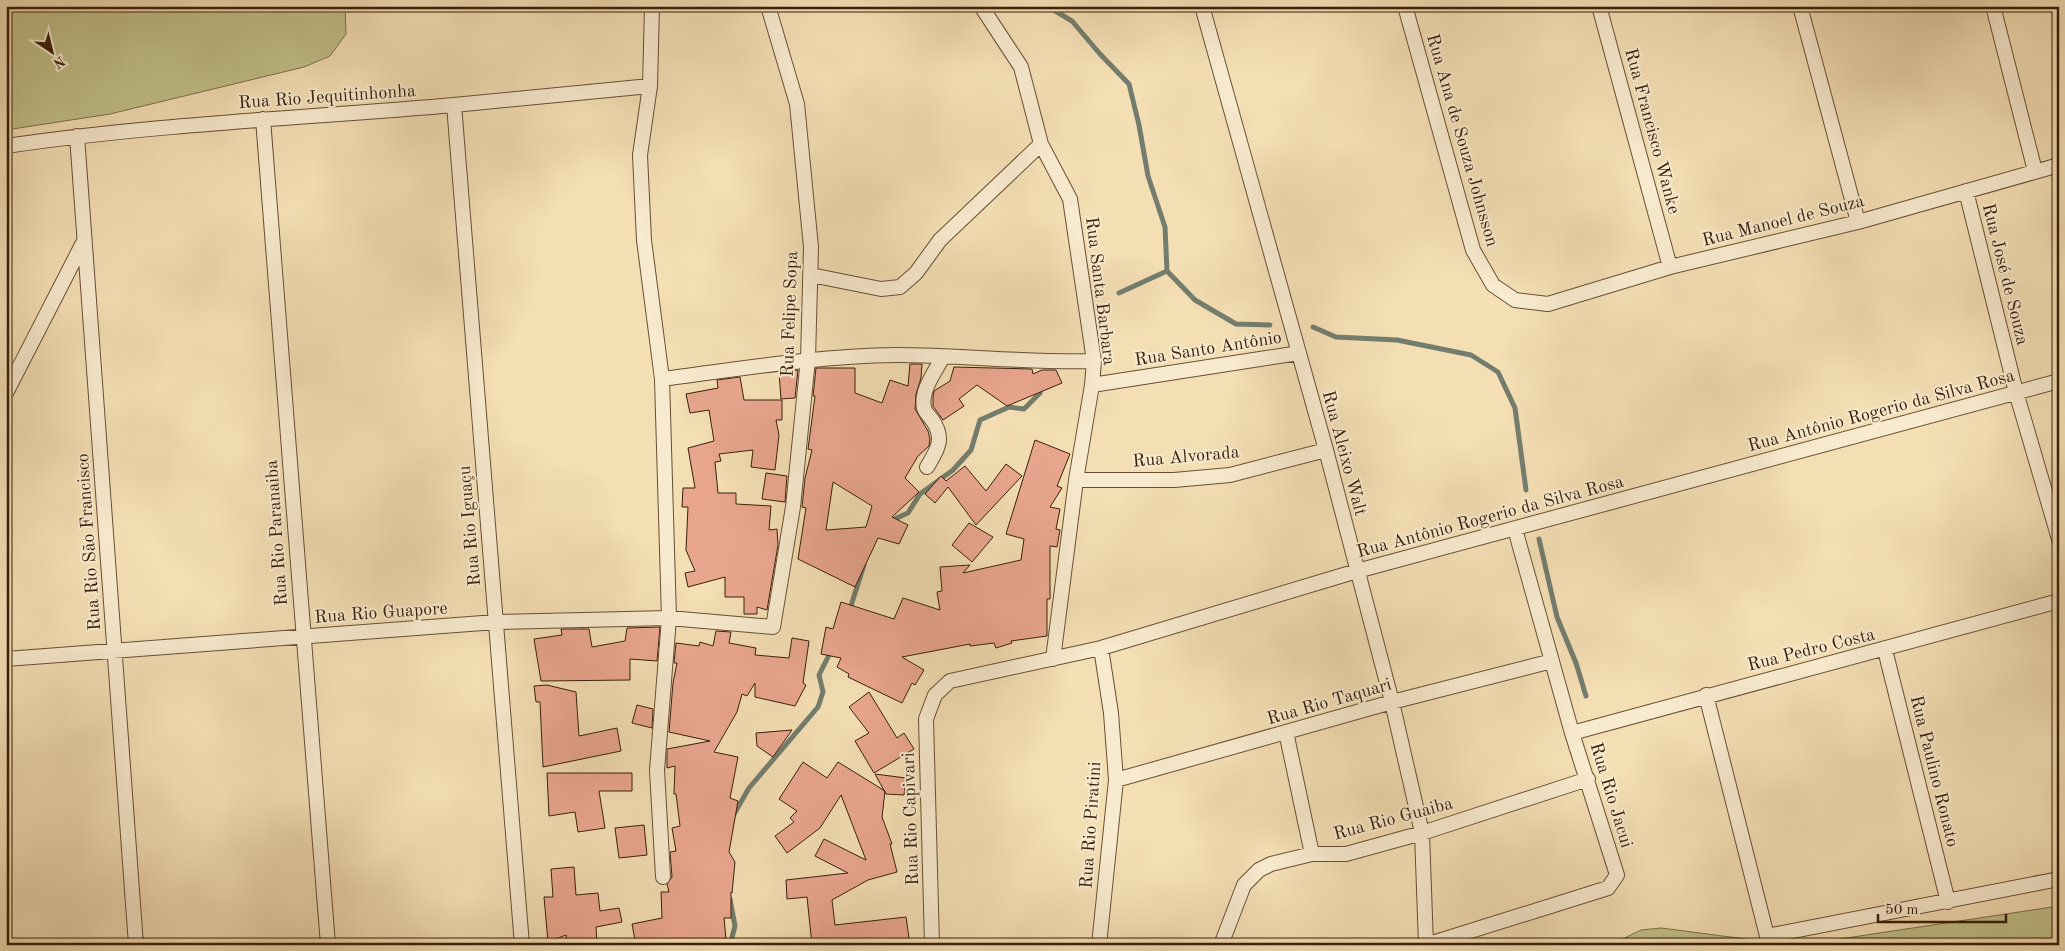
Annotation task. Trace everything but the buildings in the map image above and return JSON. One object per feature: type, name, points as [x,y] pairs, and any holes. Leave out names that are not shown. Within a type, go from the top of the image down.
[{"type":"street","points":[[652,6],[650,86],[640,155],[644,240],[662,379],[669,618],[657,770],[663,877]]},
{"type":"street","name":"Rua Felipe Sopa","points":[[768,6],[797,104],[812,247],[808,360],[793,507],[773,627]]},
{"type":"street","name":"Rua Santa Barbara","points":[[981,6],[1021,67],[1041,144],[1070,199],[1094,361],[1092,386],[1076,480],[1053,659]]},
{"type":"street","name":"Rua Aleixo Walt","points":[[1202,6],[1326,450],[1392,702],[1422,833],[1426,945]]},
{"type":"street","name":"Rua Ana de Souza Johnsson","points":[[1405,6],[1473,250],[1493,284],[1514,300]]},
{"type":"street","name":"Rua Francisco Wanke","points":[[1599,6],[1670,267]]},
{"type":"street","points":[[1800,6],[1858,222]]},
{"type":"street","points":[[1993,6],[2036,171]]},
{"type":"street","name":"Rua Rio Jequitinhonha","points":[[6,146],[77,136],[263,119],[454,105],[650,86]]},
{"type":"street","name":"Rua Rio Iguaçu","points":[[454,105],[522,945]]},
{"type":"street","name":"Rua Rio Paranaiba","points":[[263,119],[328,945]]},
{"type":"street","name":"Rua Rio São Francisco","points":[[77,136],[136,945]]},
{"type":"street","points":[[811,276],[881,289],[900,287],[916,273],[940,240],[1041,144]]},
{"type":"street","name":"Rua Manoel de Souza","points":[[1514,300],[1548,304],[1670,267],[1858,222],[2059,165]]},
{"type":"street","name":"Rua José de Souza","points":[[1966,191],[2016,392],[2059,539]]},
{"type":"street","points":[[6,393],[84,240]]},
{"type":"street","name":"Rua Santo Antônio","points":[[1092,386],[1299,353]]},
{"type":"street","points":[[662,379],[808,360],[896,355],[1057,362],[1094,361]]},
{"type":"street","points":[[927,468],[939,448],[940,438],[937,428],[924,408],[924,398],[930,381],[943,357]]},
{"type":"street","name":"Rua Antônio Rogerio da Silva Rosa","points":[[936,695],[950,681],[1101,648],[1357,571],[2059,381]]},
{"type":"street","name":"Rua Alvorada","points":[[1076,480],[1174,480],[1230,475],[1326,450]]},
{"type":"street","name":"Rua Rio Jacui","points":[[1426,945],[1608,888],[1617,875],[1572,733],[1515,529]]},
{"type":"street","name":"Rua Pedro Costa","points":[[1572,733],[1706,695],[1885,650],[2059,601]]},
{"type":"street","name":"Rua Rio Guapore","points":[[6,659],[496,622],[669,618],[773,627]]},
{"type":"street","name":"Rua Rio Piratini","points":[[1099,945],[1116,780],[1111,713],[1101,648]]},
{"type":"street","name":"Rua Paulino Ronato","points":[[1885,650],[1948,902]]},
{"type":"street","name":"Rua Rio Taquari","points":[[1116,780],[1392,702],[1552,661]]},
{"type":"street","name":"Rua Rio Capivari","points":[[932,945],[926,719],[936,695]]},
{"type":"street","points":[[1706,695],[1767,936],[2059,879]]},
{"type":"street","points":[[1286,732],[1312,854]]},
{"type":"street","name":"Rua Rio Guaiba","points":[[1222,945],[1244,885],[1259,870],[1271,864],[1312,854],[1346,854],[1422,833],[1588,779]]},
{"type":"shaded area","points":[[6,6],[345,6],[346,34],[330,56],[304,67],[110,114],[6,130]]},
{"type":"shaded area","points":[[2059,906],[2059,945],[1610,945],[1641,930],[1661,928],[1769,942],[1813,943]]},
{"type":"waterway","points":[[1047,6],[1072,21],[1129,84],[1139,125],[1148,176],[1165,227],[1167,271],[1195,300],[1236,324],[1270,325]]},
{"type":"waterway","points":[[1119,293],[1167,271]]},
{"type":"waterway","points":[[1313,327],[1336,337],[1397,340],[1471,355],[1498,372],[1515,408],[1526,490]]},
{"type":"waterway","points":[[890,521],[908,513],[920,494],[953,470],[971,450],[980,420],[1009,407],[1024,409],[1040,393]]},
{"type":"waterway","points":[[1539,539],[1557,617],[1576,663],[1586,696]]},
{"type":"waterway","points":[[849,612],[864,565]]},
{"type":"waterway","points":[[733,816],[749,788],[818,707],[823,692],[819,675],[831,651]]},
{"type":"waterway","points":[[730,899],[735,926],[730,945]]}]
